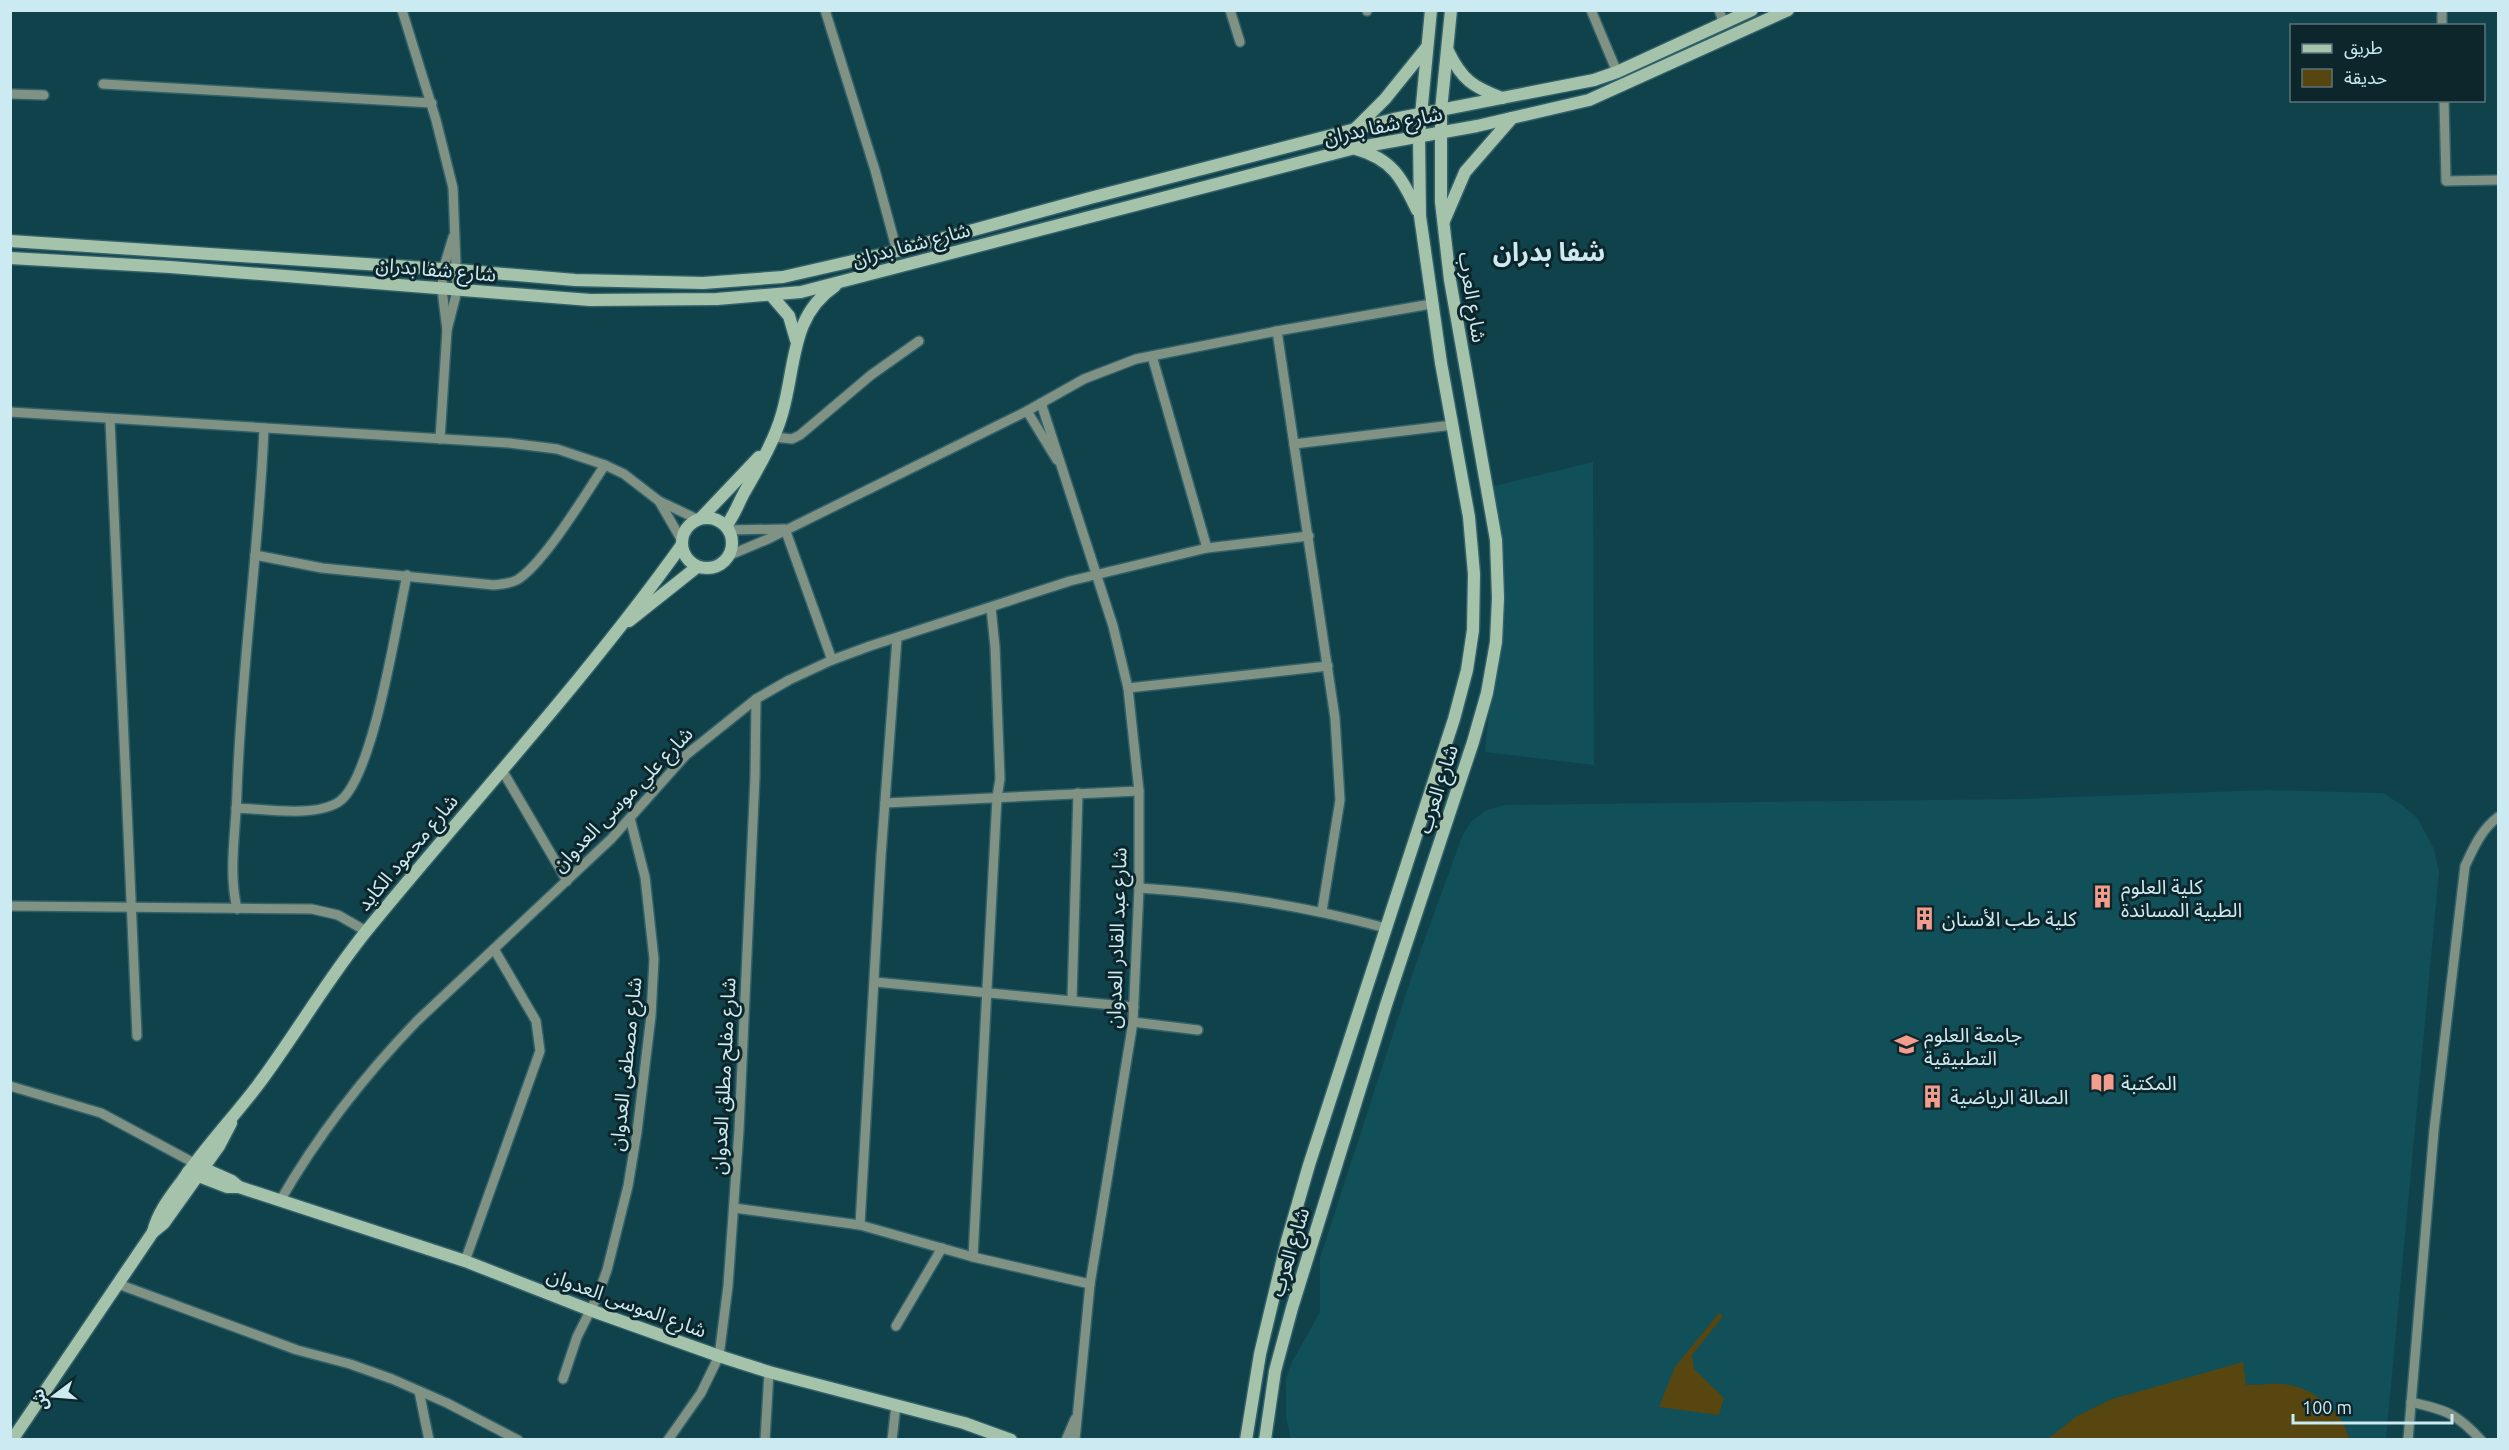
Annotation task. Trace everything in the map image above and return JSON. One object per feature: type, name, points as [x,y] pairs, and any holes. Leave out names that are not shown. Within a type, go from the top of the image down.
[{"type":"main road","name":"شارع العرب","points":[[1246,1440],[1260,1354],[1287,1241],[1309,1166],[1454,719],[1467,670],[1473,630],[1472,543],[1431,304],[1420,216],[1419,136],[1431,10]]},
{"type":"main road","name":"شارع العرب","points":[[1266,1438],[1275,1371],[1292,1308],[1386,1005],[1470,752],[1487,693],[1496,642],[1498,598],[1496,540],[1443,225],[1440,132],[1451,10]]},
{"type":"main road","name":"شارع شفا بدران","points":[[10,241],[458,270],[575,280],[703,283],[799,275],[1355,129],[1421,113],[1566,87],[1617,72],[1752,10]]},
{"type":"main road","name":"شارع شفا بدران","points":[[10,258],[358,281],[442,290],[617,300],[717,299],[801,292],[839,284],[1355,148],[1512,118],[1588,100],[1788,10]]},
{"type":"main road","points":[[1355,129],[1385,99],[1428,46]]},
{"type":"main road","points":[[1447,49],[1455,66],[1467,82],[1503,99]]},
{"type":"main road","points":[[1443,225],[1465,172],[1512,118]]},
{"type":"main road","points":[[1355,148],[1372,153],[1396,172],[1420,216]]},
{"type":"main road","points":[[728,528],[774,437],[786,398],[796,343],[811,308],[839,284]]},
{"type":"main road","points":[[771,295],[789,316],[796,343]]},
{"type":"main road","points":[[699,518],[715,518],[728,528],[733,542],[730,555],[722,564],[710,569],[697,567],[686,559],[681,543],[687,527],[699,518],[767,450]]},
{"type":"main road","name":"شارع محمود الكايد","points":[[12,1440],[153,1232],[157,1218],[228,1133],[234,1116],[366,931],[538,730],[625,623],[681,543]]},
{"type":"main road","name":"شارع محمود الكايد","points":[[625,623],[697,567]]},
{"type":"main road","name":"شارع الموسى العدوان","points":[[196,1170],[227,1188],[239,1187],[465,1261],[590,1310],[719,1356],[769,1372],[964,1423],[1008,1439]]},
{"type":"street","points":[[402,10],[432,103],[453,188],[458,270],[457,291],[447,330],[440,439]]},
{"type":"street","points":[[825,10],[897,251]]},
{"type":"street","points":[[1230,10],[1240,42]]},
{"type":"street","points":[[1591,10],[1617,72]]},
{"type":"street","points":[[1719,10],[1724,24]]},
{"type":"street","points":[[103,84],[432,103]]},
{"type":"street","points":[[10,94],[44,95]]},
{"type":"street","points":[[2444,102],[2446,181],[2499,180]]},
{"type":"street","points":[[447,330],[442,290],[443,270],[455,228]]},
{"type":"street","points":[[730,555],[1027,411],[1084,379],[1152,356],[1431,304]]},
{"type":"street","points":[[1278,331],[1335,718],[1340,800],[1322,911]]},
{"type":"street","points":[[774,437],[792,439],[800,435],[871,375],[919,341]]},
{"type":"street","points":[[1152,356],[1207,548]]},
{"type":"street","name":"شارع عبد القادر العدوان","points":[[1041,403],[1096,574],[1128,688],[1139,791],[1139,888],[1133,1022],[1090,1284],[1075,1440]]},
{"type":"street","name":"شارع عبد القادر العدوان","points":[[1027,411],[1061,467]]},
{"type":"street","points":[[10,412],[509,443],[557,448],[624,474],[659,501],[699,518]]},
{"type":"street","points":[[110,420],[137,1036]]},
{"type":"street","points":[[1294,444],[1453,425]]},
{"type":"street","points":[[237,909],[234,895],[232,838],[264,428]]},
{"type":"street","points":[[255,555],[322,568],[494,585],[507,584],[526,573],[549,547],[605,465]]},
{"type":"street","points":[[659,501],[681,543]]},
{"type":"street","points":[[728,528],[785,529]]},
{"type":"street","points":[[785,529],[832,660]]},
{"type":"street","name":"شارع علي موسى العدوان","points":[[280,1201],[329,1124],[389,1051],[567,881],[630,818],[686,755],[756,699],[789,680],[832,660],[1096,574],[1207,548],[1309,536]]},
{"type":"street","points":[[236,808],[316,810],[340,800],[351,786],[375,730],[407,575]]},
{"type":"street","points":[[973,1257],[997,797],[1000,779],[991,608]]},
{"type":"street","points":[[860,1225],[897,638]]},
{"type":"street","points":[[1128,688],[1328,666]]},
{"type":"street","name":"شارع مفلح مطلق العدوان","points":[[668,1440],[701,1393],[719,1356],[728,1286],[734,1208],[755,777],[756,699]]},
{"type":"street","points":[[502,770],[567,881]]},
{"type":"street","points":[[885,803],[1139,791]]},
{"type":"street","points":[[1072,1000],[1078,793]]},
{"type":"street","points":[[2408,1440],[2434,1130],[2466,866],[2476,842],[2487,825],[2499,817]]},
{"type":"street","name":"شارع مصطفى العدوان","points":[[563,1378],[577,1337],[598,1295],[607,1270],[628,1186],[637,1132],[654,959],[648,895],[630,818]]},
{"type":"street","points":[[1139,888],[1187,891],[1322,911],[1386,928]]},
{"type":"street","points":[[10,906],[326,911],[366,931]]},
{"type":"street","points":[[465,1261],[540,1051],[536,1021],[494,949]]},
{"type":"street","points":[[875,982],[1134,1006]]},
{"type":"street","points":[[1133,1022],[1198,1030]]},
{"type":"street","points":[[10,1086],[101,1113],[196,1170]]},
{"type":"street","points":[[734,1208],[860,1225],[973,1257],[1090,1284]]},
{"type":"street","points":[[896,1326],[942,1248]]},
{"type":"street","points":[[118,1284],[297,1350],[350,1364],[419,1391],[485,1421],[518,1440]]},
{"type":"street","points":[[765,1440],[769,1372]]},
{"type":"street","points":[[419,1391],[429,1440]]},
{"type":"street","points":[[2411,1402],[2450,1412],[2481,1440]]},
{"type":"street","points":[[892,1440],[896,1405]]},
{"type":"street","name":"شارع عبد القادر العدوان","points":[[1066,1440],[1076,1417]]},
{"type":"shaded area","points":[[1593,462],[1594,765],[1485,752],[1503,574],[1494,486]]},
{"type":"shaded area","name":"جامعة العلوم التطبيقية","points":[[2267,790],[2383,793],[2418,819],[2434,849],[2439,872],[2386,1439],[1291,1440],[1286,1417],[1286,1379],[1292,1362],[1320,1312],[1320,1258],[1416,963],[1463,834],[1472,821],[1485,811],[1504,805],[2020,799]]},
{"type":"green space","points":[[1719,1313],[1723,1316],[1692,1355],[1694,1369],[1724,1398],[1719,1415],[1659,1407],[1675,1367]]},
{"type":"green space","points":[[2243,1362],[2246,1385],[2284,1384],[2306,1390],[2333,1410],[2346,1428],[2349,1439],[2048,1439],[2077,1416],[2112,1399]]},
{"type":"place","name":"كلية العلوم الطبية المساندة","points":[[2103,897]]},
{"type":"place","name":"كلية طب الأسنان","points":[[1924,918]]},
{"type":"place","name":"جامعة العلوم التطبيقية","points":[[1906,1045]]},
{"type":"place","name":"المكتبة","points":[[2103,1082]]},
{"type":"place","name":"الصالة الرياضية","points":[[1932,1096]]},
{"type":"district","name":"شفا بدران","points":[[1549,251]]}]
